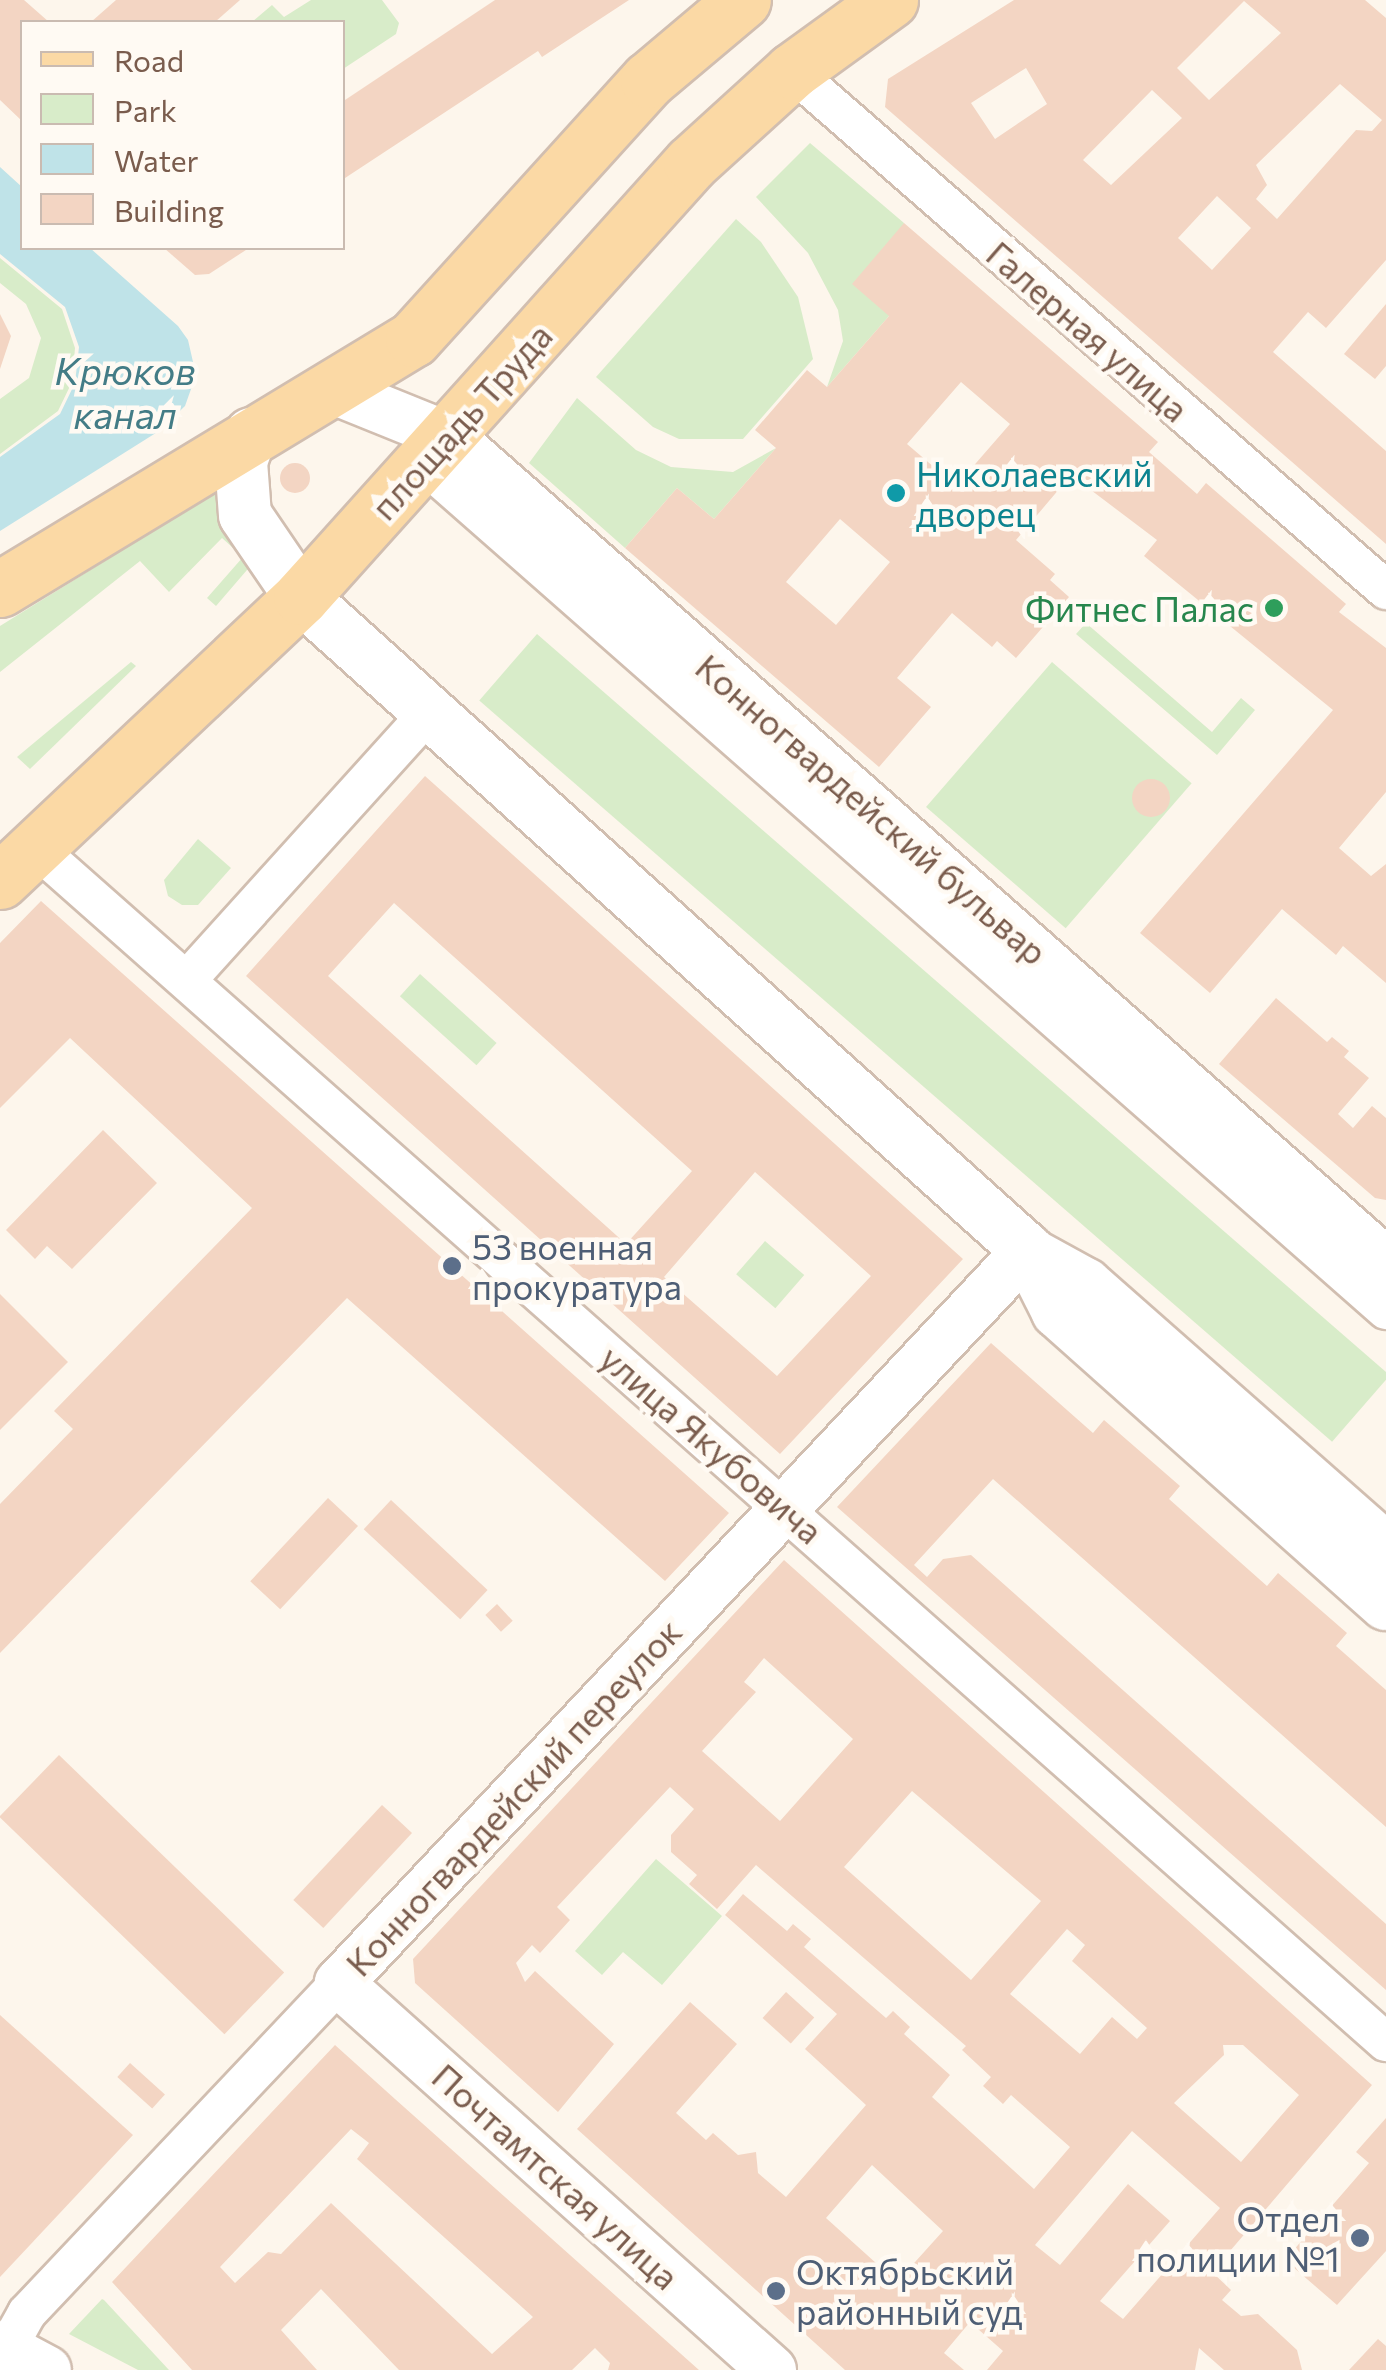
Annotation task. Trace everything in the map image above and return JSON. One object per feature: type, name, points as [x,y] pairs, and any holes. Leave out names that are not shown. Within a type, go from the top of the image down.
[{"type":"main road","name":"площадь Труда","points":[[19,865],[301,596],[437,451],[691,163],[792,71],[890,0]]},
{"type":"main road","points":[[0,589],[252,434],[336,391],[413,339],[648,80],[721,6]]},
{"type":"main road","points":[[252,434],[242,462],[245,514],[301,596],[1027,1250],[1058,1312],[1386,1604]]},
{"type":"street","name":"Галерная улица","points":[[792,71],[1386,590]]},
{"type":"street","name":"Конногвардейский бульвар","points":[[336,391],[437,451],[1386,1262]]},
{"type":"street","name":"Конногвардейский бульвар","points":[[437,451],[1386,1310]]},
{"type":"street","points":[[186,980],[428,713]]},
{"type":"street","name":"улица Якубовича","points":[[19,865],[186,980],[1386,2042]]},
{"type":"street","points":[[1027,1250],[1087,1283],[1386,1548]]},
{"type":"street","name":"Конногвардейский переулок","points":[[18,2355],[27,2313],[1027,1250]]},
{"type":"street","name":"Почтамтская улица","points":[[339,1982],[772,2370]]},
{"type":"green space","points":[[311,0],[382,0],[399,23],[396,34],[345,68],[345,20],[254,20],[272,5],[284,17]]},
{"type":"green space","points":[[810,143],[904,223],[889,316],[827,387],[843,341],[838,310],[808,253],[756,197]]},
{"type":"green space","points":[[736,219],[761,242],[798,297],[813,359],[743,439],[679,439],[653,427],[596,377]]},
{"type":"green space","points":[[0,258],[62,309],[75,348],[72,382],[58,411],[0,454],[0,399],[29,378],[41,338],[26,304],[0,283]]},
{"type":"green space","points":[[577,398],[636,450],[671,467],[733,472],[776,448],[714,519],[677,488],[625,548],[529,463]]},
{"type":"green space","points":[[221,489],[253,563],[216,606],[207,598],[243,557],[222,538],[169,592],[140,561],[0,672],[0,626]]},
{"type":"green space","points":[[1086,623],[1212,732],[1241,698],[1255,710],[1217,755],[1076,634]]},
{"type":"green space","points":[[537,634],[1386,1372],[1386,1380],[1332,1442],[479,700]]},
{"type":"green space","points":[[131,662],[136,666],[30,769],[17,757]]},
{"type":"green space","points":[[1052,662],[1192,783],[1066,928],[926,807]]},
{"type":"green space","points":[[198,839],[231,868],[198,905],[182,905],[168,896],[164,880]]},
{"type":"green space","points":[[420,974],[497,1043],[476,1065],[400,996]]},
{"type":"green space","points":[[765,1241],[804,1275],[775,1308],[736,1274]]},
{"type":"green space","points":[[656,1859],[722,1916],[662,1985],[623,1952],[602,1975],[575,1951]]},
{"type":"green space","points":[[102,2299],[169,2370],[138,2370],[69,2334]]},
{"type":"water","name":"Крюков канал","points":[[0,167],[20,185],[20,250],[92,250],[178,326],[188,340],[196,375],[185,406],[159,431],[0,531],[0,457],[60,414],[75,383],[79,347],[65,307],[0,254]]},
{"type":"building","points":[[0,0],[24,0],[47,20],[20,20],[20,119],[0,100]]},
{"type":"building","points":[[116,0],[240,0],[217,20],[93,20]]},
{"type":"building","points":[[495,0],[629,0],[542,57],[538,51],[345,178],[345,100]]},
{"type":"building","points":[[1014,0],[1365,0],[1386,18],[1386,260],[1326,328],[1308,312],[1273,352],[1386,451],[1386,544],[885,107],[888,79]],"holes":[[[1244,1],[1281,33],[1209,100],[1177,68]],[[1026,68],[1047,104],[995,139],[971,103]],[[1340,84],[1382,120],[1372,131],[1356,130],[1277,219],[1256,199],[1267,185],[1256,165]],[[1152,90],[1182,118],[1111,185],[1083,160]],[[1217,196],[1251,228],[1212,270],[1178,238]]]},
{"type":"building","name":"Николаевский дворец","points":[[904,223],[1158,442],[1149,452],[1197,494],[1206,483],[1346,604],[1339,612],[1386,648],[1386,792],[1339,848],[1371,876],[1386,864],[1386,983],[1343,946],[1336,955],[1282,909],[1210,993],[1140,933],[1333,710],[1144,556],[1157,540],[1071,475],[1016,540],[1055,574],[1050,580],[1069,597],[1016,658],[997,641],[992,647],[952,613],[897,678],[931,707],[879,767],[625,548],[677,488],[714,519],[776,448],[755,430],[807,370],[827,387],[889,316],[852,284]],"holes":[[[961,382],[1010,424],[956,486],[907,444]],[[840,519],[890,562],[836,625],[786,582]]]},
{"type":"building","points":[[166,250],[246,250],[209,274],[195,275]]},
{"type":"building","points":[[1386,304],[1386,366],[1375,379],[1344,354]]},
{"type":"building","points":[[0,314],[11,336],[0,369]]},
{"type":"building","points":[[295,463],[306,467],[310,478],[306,489],[295,493],[284,489],[280,478],[284,467]]},
{"type":"building","points":[[425,776],[963,1259],[780,1454],[246,976]],"holes":[[[394,903],[692,1171],[626,1244],[328,976]],[[755,1172],[871,1276],[777,1376],[664,1277]]]},
{"type":"building","points":[[1151,779],[1164,785],[1170,798],[1164,811],[1151,817],[1138,811],[1132,798],[1138,785]]},
{"type":"building","points":[[41,901],[729,1513],[665,1581],[347,1298],[0,1653],[0,1504],[73,1429],[54,1411],[252,1208],[70,1038],[0,1108],[0,943]]},
{"type":"building","points":[[1276,998],[1327,1042],[1332,1037],[1349,1051],[1344,1057],[1369,1078],[1338,1114],[1353,1128],[1372,1106],[1386,1118],[1386,1200],[1375,1198],[1219,1064]]},
{"type":"building","points":[[103,1130],[157,1183],[72,1269],[47,1246],[35,1259],[6,1230]]},
{"type":"building","points":[[0,1294],[68,1362],[0,1430]]},
{"type":"building","points":[[991,1343],[1093,1433],[1104,1420],[1180,1486],[1169,1499],[1267,1586],[1278,1573],[1347,1633],[1336,1646],[1386,1690],[1386,1827],[993,1479],[914,1565],[927,1577],[943,1559],[971,1555],[1386,1924],[1386,1990],[837,1507]]},
{"type":"building","points":[[328,1498],[358,1526],[280,1609],[250,1581]]},
{"type":"building","points":[[391,1500],[488,1590],[460,1619],[364,1529]]},
{"type":"building","points":[[784,1560],[1372,2085],[1212,2272],[1231,2290],[1222,2300],[1241,2316],[1258,2314],[1297,2350],[1302,2370],[1224,2370],[1199,2348],[1195,2370],[987,2370],[1003,2351],[970,2322],[944,2353],[964,2370],[845,2370],[577,2129],[690,2002],[737,2044],[676,2113],[706,2140],[713,2133],[738,2155],[756,2152],[758,2173],[786,2197],[866,2105],[805,2049],[837,2014],[725,1915],[743,1894],[787,1931],[793,1924],[811,1939],[804,1947],[886,2018],[893,2011],[910,2027],[904,2034],[950,2075],[932,2097],[1034,2189],[1070,2147],[1011,2095],[1003,2104],[983,2086],[991,2077],[962,2050],[966,2046],[756,1865],[717,1909],[689,1884],[697,1875],[671,1852],[671,1835],[694,1809],[670,1787],[557,1907],[570,1920],[540,1953],[532,1945],[516,1963],[525,1982],[535,1971],[614,2044],[558,2112],[415,1983],[413,1959]],"holes":[[[764,1658],[853,1739],[780,1821],[702,1751],[756,1692],[744,1682]],[[912,1791],[1041,1901],[971,1980],[844,1867]],[[1067,1929],[1085,1945],[1072,1961],[1147,2028],[1137,2039],[1112,2017],[1080,2054],[1010,1994]],[[1223,2045],[1243,2045],[1299,2095],[1241,2162],[1174,2103],[1224,2055]],[[1132,2131],[1220,2208],[1123,2319],[1100,2301],[1170,2221],[1128,2184],[1060,2265],[1035,2245]],[[872,2165],[943,2231],[897,2282],[826,2218]]]},
{"type":"building","points":[[497,1604],[513,1621],[501,1632],[485,1615]]},
{"type":"building","points":[[59,1755],[284,1972],[224,2034],[0,1818]]},
{"type":"building","points":[[382,1805],[412,1833],[323,1928],[293,1900]]},
{"type":"building","points":[[786,1992],[814,2017],[791,2043],[763,2018]]},
{"type":"building","points":[[0,2015],[133,2135],[0,2277]]},
{"type":"building","points":[[335,2045],[699,2370],[608,2370],[610,2363],[595,2348],[572,2370],[399,2370],[321,2289],[281,2330],[317,2370],[192,2370],[112,2282]],"holes":[[[351,2129],[369,2143],[357,2159],[533,2317],[492,2354],[331,2203],[281,2254],[268,2252],[235,2283],[220,2267]]]},
{"type":"building","points":[[130,2063],[165,2094],[152,2109],[117,2077]]},
{"type":"building","points":[[1386,2118],[1386,2251],[1337,2305],[1285,2260],[1369,2163],[1356,2152]]},
{"type":"building","points":[[1378,2339],[1386,2346],[1386,2370],[1349,2370]]},
{"type":"place","name":"Николаевский дворец","points":[[896,493]]},
{"type":"place","name":"Фитнес Палас","points":[[1274,608]]},
{"type":"place","name":"53 военная прокуратура","points":[[452,1266]]},
{"type":"place","name":"Отдел полиции №1","points":[[1360,2238]]},
{"type":"place","name":"Октябрьский районный суд","points":[[776,2291]]}]
